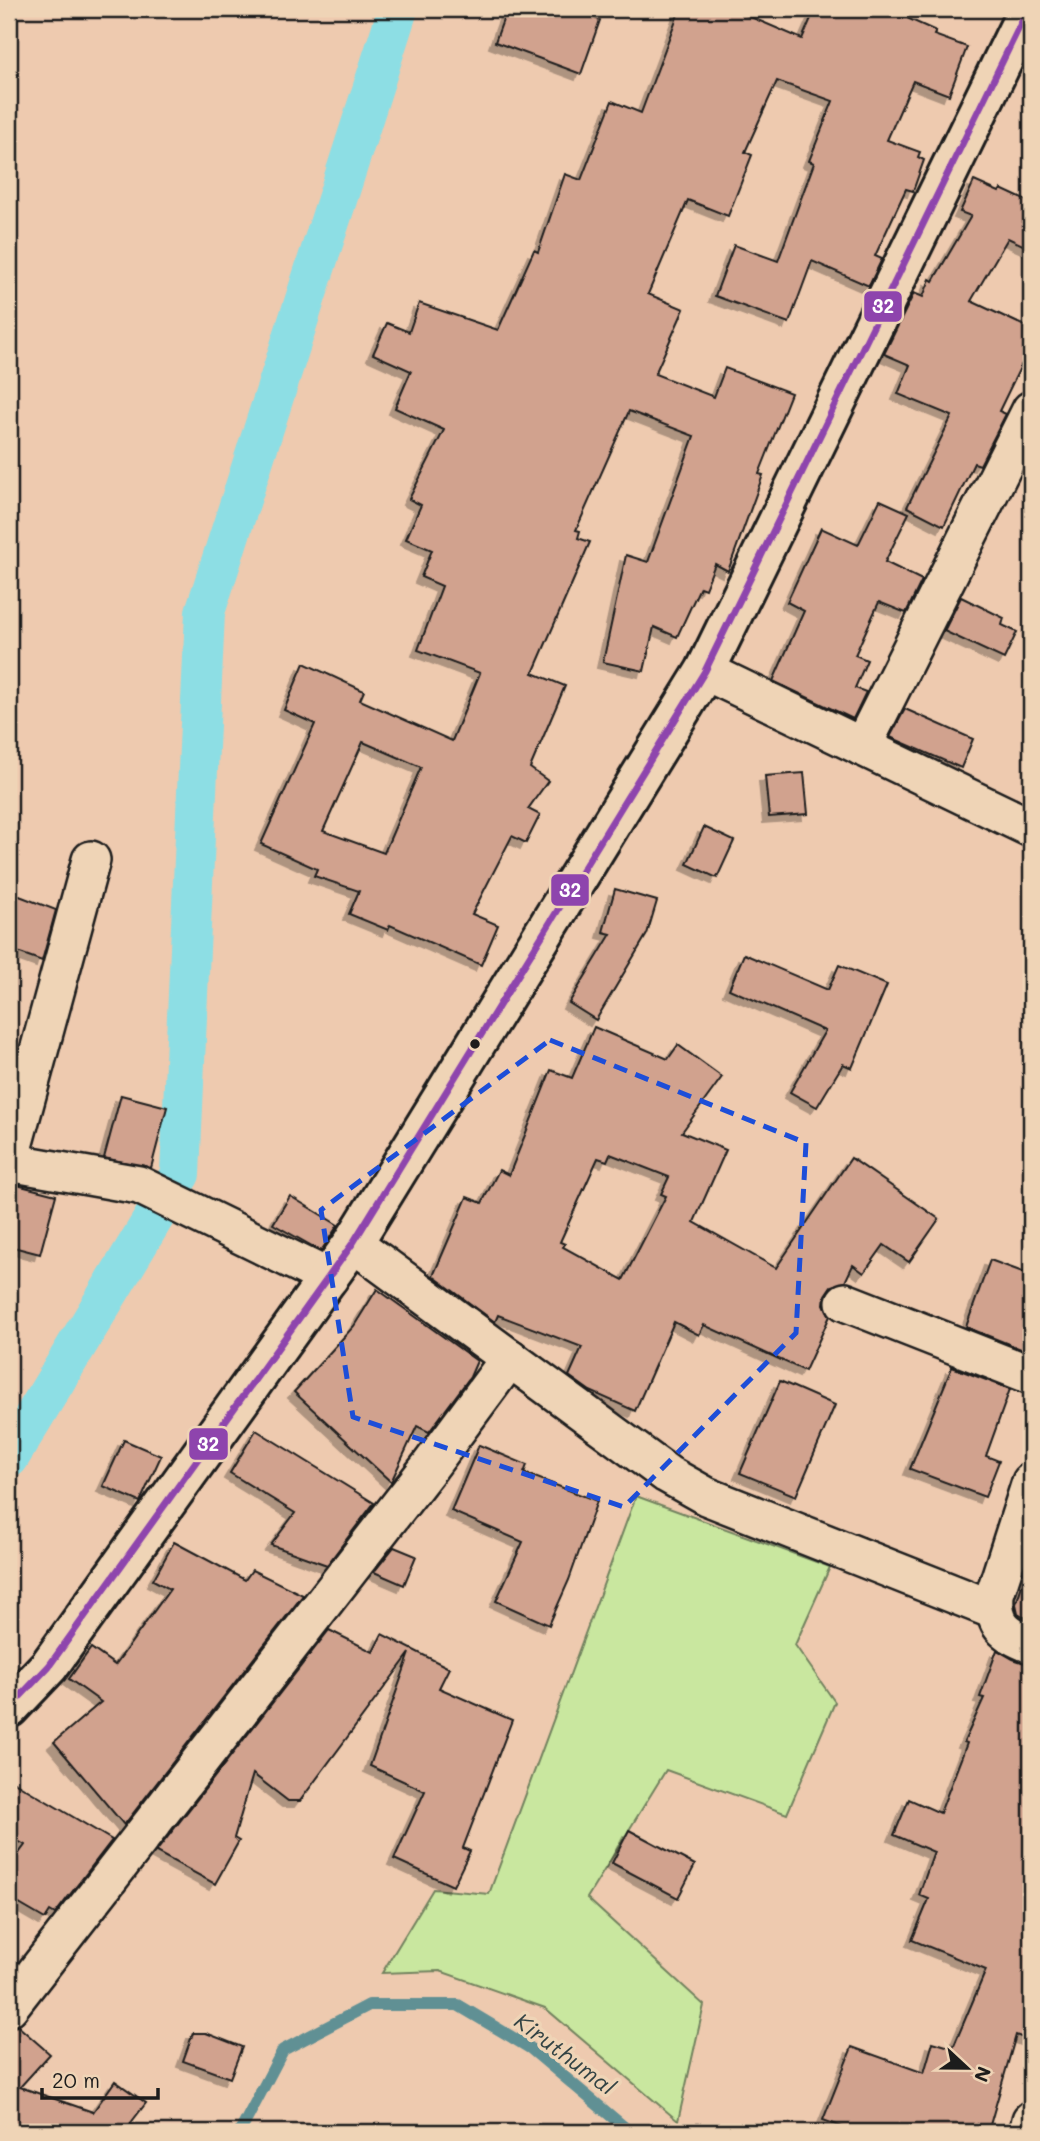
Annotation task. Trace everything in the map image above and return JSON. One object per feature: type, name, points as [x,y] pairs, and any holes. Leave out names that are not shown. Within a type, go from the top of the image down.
[{"type":"main road","points":[[9,1708],[49,1666],[329,1278],[705,671],[1028,9]]},
{"type":"street","points":[[862,747],[1031,410]]},
{"type":"street","points":[[705,671],[1031,828]]},
{"type":"street","points":[[91,860],[9,1162],[139,1185],[228,1226],[329,1278]]},
{"type":"street","points":[[353,1242],[667,1474],[706,1496],[994,1610]]},
{"type":"street","points":[[845,1302],[1031,1375]]},
{"type":"street","points":[[9,2007],[430,1466],[510,1358]]},
{"type":"street","points":[[1031,1482],[995,1594],[994,1610],[1000,1627],[1015,1638],[1031,1644]]},
{"type":"street","points":[[1028,2132],[1031,2120]]},
{"type":"highlighted area","points":[[550,1040],[806,1143],[796,1333],[624,1507],[353,1417],[321,1210]]},
{"type":"green space","points":[[636,1496],[830,1567],[795,1645],[835,1702],[787,1814],[666,1770],[587,1898],[704,2005],[678,2121],[545,2008],[440,1971],[382,1973],[433,1889],[489,1894]]},
{"type":"building","points":[[507,9],[570,9],[600,20],[581,74],[495,42]]},
{"type":"building","points":[[680,9],[732,9],[802,39],[815,9],[887,9],[936,31],[934,35],[967,47],[949,95],[913,81],[887,140],[920,152],[918,157],[924,160],[913,191],[906,189],[875,256],[882,259],[869,286],[812,261],[789,323],[715,296],[734,245],[778,261],[814,163],[809,161],[833,101],[777,81],[745,152],[752,155],[728,216],[688,200],[648,294],[684,309],[655,374],[714,397],[725,368],[791,393],[759,474],[763,475],[728,571],[715,564],[705,589],[700,587],[677,637],[654,627],[644,671],[603,662],[626,555],[648,562],[694,436],[629,411],[576,530],[580,531],[578,538],[590,542],[533,673],[565,686],[530,768],[548,781],[528,809],[540,815],[526,843],[512,836],[472,914],[498,925],[481,965],[390,925],[388,930],[349,914],[359,891],[314,876],[317,869],[261,844],[315,724],[284,710],[304,663],[364,691],[360,700],[452,741],[480,673],[418,650],[442,586],[421,577],[432,550],[406,539],[421,505],[409,499],[444,430],[395,408],[411,371],[373,354],[387,323],[409,332],[419,303],[498,330],[534,250],[538,252],[565,174],[581,180],[612,101],[641,113]],"holes":[[[363,742],[421,767],[384,853],[323,831]]]},
{"type":"building","points":[[974,181],[999,192],[1001,189],[1031,203],[1031,249],[1008,238],[971,301],[1031,329],[1031,345],[999,411],[1006,414],[980,465],[974,463],[944,526],[907,507],[952,416],[898,394],[910,365],[884,354],[914,293],[923,297],[930,279],[933,281],[971,216],[960,212]]},
{"type":"building","points":[[880,500],[909,513],[885,562],[922,580],[906,613],[879,602],[855,655],[867,660],[855,688],[866,692],[853,719],[773,681],[804,611],[787,602],[821,528],[858,545]]},
{"type":"building","points":[[961,597],[1004,618],[1002,625],[1017,632],[1004,659],[944,631]]},
{"type":"building","points":[[905,709],[973,739],[961,768],[890,737]]},
{"type":"building","points":[[804,773],[808,814],[769,817],[765,776]]},
{"type":"building","points":[[704,827],[734,841],[717,878],[687,864]]},
{"type":"building","points":[[615,889],[657,901],[647,934],[596,1020],[569,1003],[611,934],[603,932]]},
{"type":"building","points":[[9,892],[56,910],[42,961],[9,949]]},
{"type":"building","points":[[744,954],[828,990],[839,965],[887,985],[852,1068],[843,1064],[817,1107],[790,1092],[825,1031],[729,989]]},
{"type":"building","points":[[594,1027],[668,1059],[678,1045],[722,1077],[682,1132],[726,1150],[694,1222],[776,1268],[851,1158],[939,1219],[909,1262],[884,1245],[864,1273],[853,1265],[845,1282],[831,1286],[825,1295],[824,1304],[830,1316],[805,1371],[704,1325],[699,1335],[674,1322],[635,1411],[590,1391],[569,1376],[582,1347],[498,1315],[495,1322],[433,1276],[467,1197],[482,1203],[499,1170],[509,1175],[551,1070],[572,1078]],"holes":[[[610,1154],[669,1177],[661,1194],[666,1196],[623,1280],[563,1247],[565,1244],[560,1242],[598,1158],[607,1161]]]},
{"type":"building","points":[[121,1095],[167,1107],[151,1168],[104,1158]]},
{"type":"building","points":[[9,1183],[56,1195],[40,1254],[9,1246]]},
{"type":"building","points":[[290,1196],[338,1225],[321,1251],[273,1224]]},
{"type":"building","points":[[990,1260],[1031,1275],[1031,1353],[966,1327]]},
{"type":"building","points":[[377,1289],[477,1361],[470,1377],[429,1432],[417,1426],[391,1482],[294,1392],[354,1326]]},
{"type":"building","points":[[952,1367],[1010,1389],[986,1456],[999,1461],[985,1497],[910,1469]]},
{"type":"building","points":[[780,1381],[835,1405],[796,1496],[740,1473]]},
{"type":"building","points":[[256,1430],[374,1503],[327,1565],[271,1545],[295,1513],[230,1473]]},
{"type":"building","points":[[124,1440],[161,1456],[140,1502],[103,1486]]},
{"type":"building","points":[[479,1445],[527,1465],[524,1473],[597,1501],[569,1580],[549,1625],[496,1601],[523,1542],[451,1511]]},
{"type":"building","points":[[174,1542],[245,1580],[252,1570],[303,1595],[124,1825],[54,1742],[101,1702],[69,1679],[91,1648],[115,1665],[170,1589],[153,1580]]},
{"type":"building","points":[[394,1547],[416,1556],[404,1585],[374,1572]]},
{"type":"building","points":[[1028,1567],[1031,1568],[1031,1621],[1018,1613],[1016,1604]]},
{"type":"building","points":[[329,1630],[373,1652],[382,1634],[449,1668],[439,1688],[512,1720],[463,1848],[470,1851],[453,1886],[394,1859],[425,1791],[370,1766],[410,1653],[300,1801],[288,1801],[253,1774],[234,1838],[239,1841],[215,1884],[156,1852]]},
{"type":"building","points":[[997,1650],[1031,1665],[1031,2041],[1016,2035],[988,2132],[856,2132],[823,2120],[852,2047],[924,2073],[933,2042],[953,2048],[986,1970],[912,1940],[929,1899],[919,1895],[934,1852],[894,1835],[909,1799],[940,1813],[967,1743],[964,1742],[984,1698],[980,1697]]},
{"type":"building","points":[[9,1779],[112,1840],[55,1914],[50,1911],[45,1919],[9,1898],[9,1867],[25,1845],[9,1836]]},
{"type":"building","points":[[629,1830],[695,1865],[678,1898],[612,1863]]},
{"type":"building","points":[[18,2026],[50,2054],[20,2087],[93,2112],[115,2081],[146,2103],[130,2124],[137,2127],[136,2132],[9,2132],[9,2028]]},
{"type":"building","points":[[193,2033],[206,2033],[242,2047],[230,2078],[183,2061]]},
{"type":"waterway","points":[[9,1458],[180,1174],[205,612],[398,9]]},
{"type":"waterway","name":"Kiruthumal","points":[[240,2132],[283,2050],[369,2005],[458,2005],[530,2048],[630,2132]]},
{"type":"transit line","name":"32","points":[[9,1708],[49,1666],[353,1243],[705,671],[1028,9]]}]
